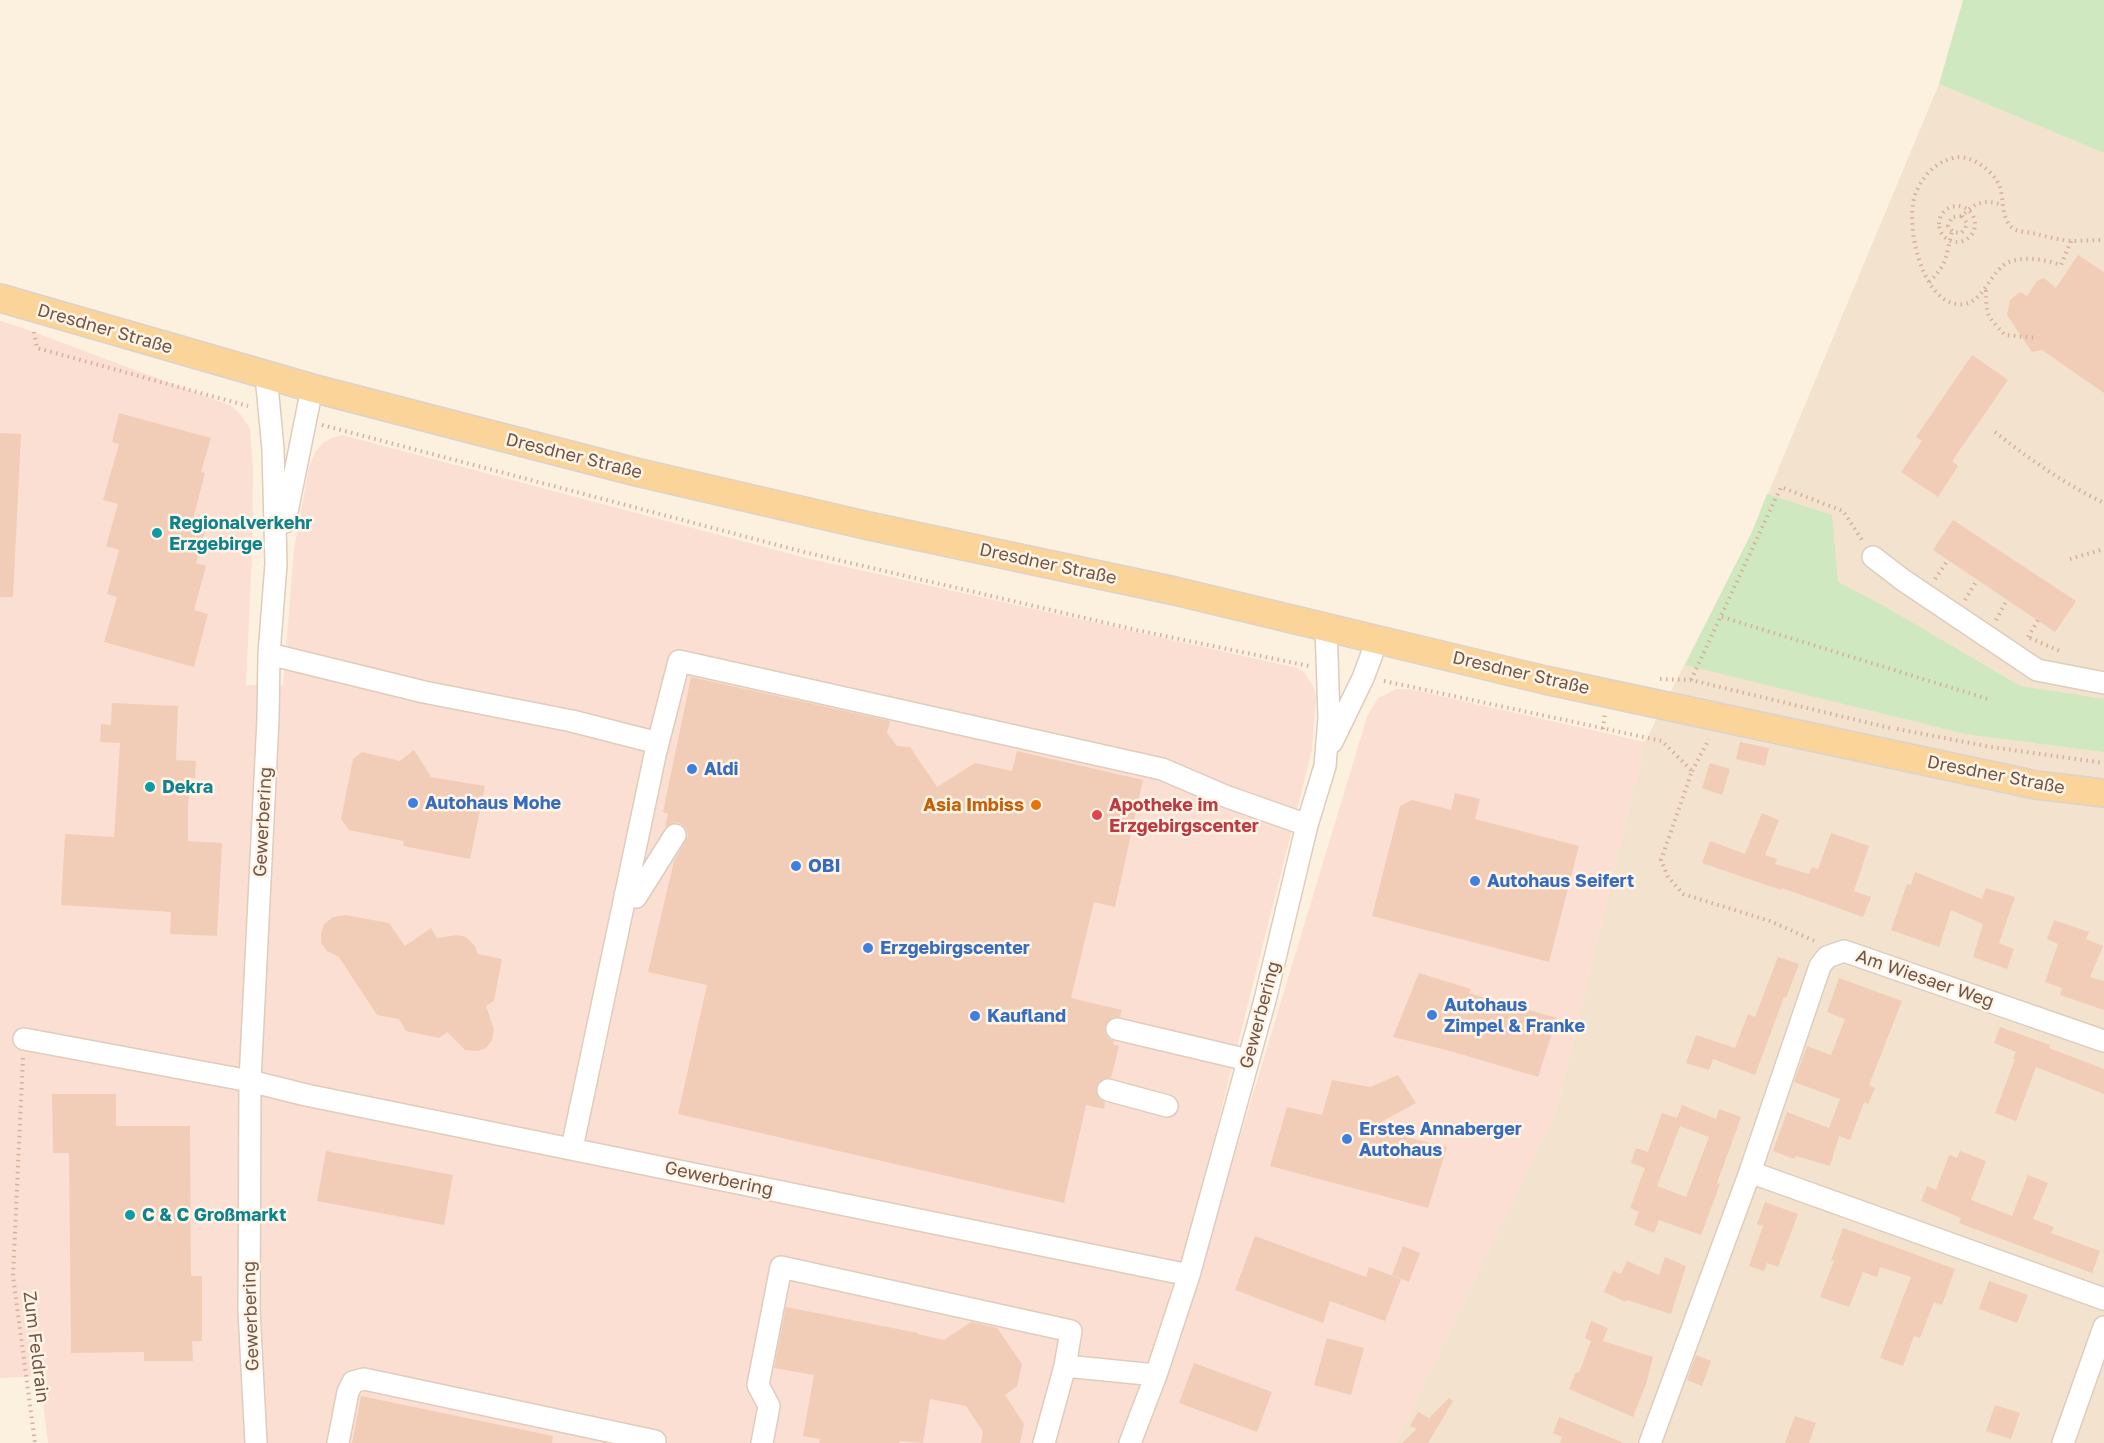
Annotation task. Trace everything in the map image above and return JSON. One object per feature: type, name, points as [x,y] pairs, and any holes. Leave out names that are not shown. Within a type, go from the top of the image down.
[{"type":"main road","name":"Dresdner Straße","points":[[0,298],[312,388],[636,472],[869,526],[1175,591],[1545,680],[1928,763],[2037,785],[2104,793]]},
{"type":"street","name":"Gewerbering","points":[[256,1443],[249,1310],[250,1081],[268,719],[269,654],[276,564],[275,482],[266,375]]},
{"type":"street","name":"Gewerbering","points":[[276,564],[312,388]]},
{"type":"street","points":[[1873,557],[1903,580],[2037,670],[2104,683]]},
{"type":"street","name":"Gewerbering","points":[[1326,626],[1329,671],[1327,753]]},
{"type":"street","name":"Gewerbering","points":[[1130,1443],[1156,1375],[1189,1275],[1265,1000],[1307,825],[1327,753],[1363,678],[1378,638]]},
{"type":"street","points":[[269,654],[424,692],[572,721],[658,743]]},
{"type":"street","points":[[572,1148],[658,743],[679,661],[1162,769],[1225,796],[1307,825]]},
{"type":"street","points":[[626,896],[636,897],[675,835]]},
{"type":"street","name":"Am Wiesaer Weg","points":[[1827,957],[1844,951],[2104,1041]]},
{"type":"street","points":[[1650,1443],[1750,1172],[1820,966],[1827,957]]},
{"type":"street","points":[[1117,1029],[1248,1060]]},
{"type":"street","name":"Gewerbering","points":[[24,1039],[250,1081],[306,1095],[1189,1275]]},
{"type":"street","points":[[1108,1090],[1167,1106]]},
{"type":"street","points":[[1750,1172],[2104,1299]]},
{"type":"street","points":[[762,1443],[769,1406],[758,1385],[781,1267],[1071,1331],[1065,1366],[1044,1443]]},
{"type":"street","points":[[2062,1443],[2104,1327]]},
{"type":"street","points":[[1065,1366],[1156,1375]]},
{"type":"street","points":[[338,1443],[348,1392],[352,1383],[364,1379],[655,1441]]},
{"type":"path","points":[[2071,241],[2061,265],[2029,259],[2011,261],[2002,266],[1986,289],[1969,303],[1956,304],[1939,295],[1929,282],[1918,258],[1911,219],[1913,198],[1922,179],[1937,163],[1956,157],[1972,159],[1989,172],[1999,185],[2007,223],[2015,230],[2071,241],[2104,240]]},
{"type":"path","points":[[1962,216],[1973,205],[1989,201],[2003,205]]},
{"type":"path","points":[[1953,206],[1964,207],[1975,222],[1972,234],[1962,241],[1949,240],[1942,234],[1939,226],[1940,216],[1953,206]]},
{"type":"path","points":[[1956,215],[1962,216],[1966,223],[1965,229],[1961,233],[1952,231],[1948,226],[1950,219],[1956,215]]},
{"type":"path","points":[[1929,282],[1941,271],[1952,231]]},
{"type":"path","points":[[1986,289],[1985,309],[2005,335],[2036,338]]},
{"type":"path","points":[[30,307],[37,348],[270,411]]},
{"type":"path","points":[[305,421],[804,552],[1136,630],[1329,671]]},
{"type":"path","points":[[1995,432],[2024,455],[2070,485],[2104,503]]},
{"type":"path","points":[[1691,680],[1782,487],[1843,511],[1873,557]]},
{"type":"path","points":[[2070,560],[2104,549]]},
{"type":"path","points":[[1935,579],[1948,560]]},
{"type":"path","points":[[1927,573],[1943,584]]},
{"type":"path","points":[[1965,600],[1977,580]]},
{"type":"path","points":[[1958,594],[1972,605]]},
{"type":"path","points":[[1996,620],[2007,600]]},
{"type":"path","points":[[1988,615],[2002,624]]},
{"type":"path","points":[[1722,617],[1988,699]]},
{"type":"path","points":[[2028,637],[2038,620]]},
{"type":"path","points":[[2019,633],[2063,652]]},
{"type":"path","points":[[1649,677],[1691,680],[1894,729],[1991,747],[2104,763]]},
{"type":"path","points":[[1363,678],[1402,684],[1662,741],[1692,771]]},
{"type":"path","points":[[1710,735],[1692,771],[1661,860],[1668,877],[1683,894],[1770,921],[1825,945],[1827,957]]},
{"type":"path","name":"Zum Feldrain","points":[[24,1039],[14,1276],[35,1443]]},
{"type":"shaded area","points":[[1939,84],[2104,153],[2104,1443],[1396,1443],[1556,1111],[1645,742],[1752,532]]},
{"type":"shaded area","points":[[0,321],[232,406],[241,415],[250,429],[253,470],[246,685],[283,685],[294,549],[309,467],[315,452],[323,443],[342,435],[806,558],[1297,668],[1305,673],[1316,696],[1312,750],[1191,1230],[1185,1319],[1367,717],[1378,698],[1396,689],[1409,689],[1645,742],[1556,1111],[1396,1443],[48,1443],[40,1376],[0,1378]]},
{"type":"green space","points":[[1963,0],[2104,0],[2104,153],[1939,84]]},
{"type":"green space","points":[[1767,494],[1832,515],[1838,582],[1884,606],[2020,686],[2104,699],[2104,752],[1966,734],[1685,665],[1752,532]]},
{"type":"building","points":[[2078,255],[2104,272],[2104,393],[2042,350],[2032,352],[2007,315],[2010,300],[2020,292],[2027,296],[2037,281],[2044,278],[2056,288]]},
{"type":"building","points":[[1972,355],[2008,380],[1952,461],[1958,466],[1938,497],[1901,472],[1922,441],[1916,437]]},
{"type":"building","name":"Regionalverkehr Erzgebirge","points":[[119,413],[211,438],[201,472],[205,473],[194,516],[208,520],[196,563],[206,566],[194,610],[208,614],[194,667],[104,642],[117,597],[107,594],[119,550],[106,546],[118,504],[103,500],[119,444],[112,442]]},
{"type":"building","points":[[0,433],[21,434],[13,597],[0,597]]},
{"type":"building","points":[[1953,520],[2076,601],[2055,632],[1933,550]]},
{"type":"building","name":"Erzgebirgscenter","points":[[691,677],[890,721],[887,733],[897,746],[910,747],[937,787],[975,763],[1012,771],[1017,751],[1143,780],[1115,907],[1094,902],[1071,998],[1122,1010],[1120,1017],[1113,1017],[1105,1026],[1108,1038],[1114,1041],[1113,1044],[1119,1046],[1111,1078],[1099,1081],[1096,1087],[1099,1099],[1105,1102],[1104,1109],[1086,1105],[1064,1203],[678,1114],[707,985],[648,972],[674,861],[688,836],[681,824],[675,822],[665,827],[668,814],[663,812]]},
{"type":"building","points":[[112,703],[178,706],[176,760],[196,761],[195,778],[191,778],[188,804],[188,841],[222,843],[217,936],[170,934],[171,912],[61,905],[65,834],[114,837],[120,743],[100,742],[101,724],[111,725]]},
{"type":"building","points":[[1740,742],[1769,748],[1765,766],[1736,759]]},
{"type":"building","name":"Autohaus Mohe","points":[[414,750],[431,777],[485,786],[470,859],[403,846],[404,841],[349,830],[341,819],[353,759],[362,752],[400,761]]},
{"type":"building","points":[[1710,763],[1730,769],[1722,795],[1702,788]]},
{"type":"building","name":"Autohaus Seifert","points":[[1455,793],[1480,799],[1475,819],[1579,846],[1549,962],[1372,916],[1400,806],[1412,800],[1451,810]]},
{"type":"building","points":[[1762,813],[1779,820],[1765,855],[1777,859],[1775,864],[1809,874],[1812,867],[1818,869],[1831,833],[1869,846],[1854,891],[1871,897],[1863,917],[1702,863],[1710,841],[1745,854]]},
{"type":"building","points":[[1915,872],[1982,899],[1986,888],[2015,897],[1999,943],[2014,949],[2007,969],[1973,957],[1983,924],[1951,910],[1939,947],[1891,930],[1907,884],[1911,885]]},
{"type":"building","points":[[345,915],[389,923],[405,946],[431,928],[437,938],[457,935],[466,937],[475,946],[478,954],[502,959],[494,1001],[486,1006],[494,1029],[492,1040],[486,1048],[478,1051],[465,1050],[447,1032],[439,1038],[406,1031],[399,1019],[377,1015],[339,957],[327,951],[321,943],[324,924],[333,917]]},
{"type":"building","points":[[2054,920],[2089,932],[2086,939],[2103,946],[2090,977],[2104,981],[2104,1010],[2060,995],[2062,988],[2045,982],[2058,944],[2047,939]]},
{"type":"building","points":[[1778,957],[1799,964],[1755,1075],[1713,1059],[1709,1070],[1686,1063],[1696,1035],[1735,1048],[1748,1014],[1755,1017]]},
{"type":"building","points":[[1419,973],[1471,989],[1469,993],[1557,1018],[1538,1077],[1393,1037]]},
{"type":"building","points":[[1839,978],[1902,1001],[1869,1085],[1875,1088],[1868,1104],[1864,1102],[1850,1140],[1839,1136],[1830,1166],[1796,1156],[1794,1159],[1773,1151],[1787,1112],[1829,1128],[1840,1099],[1794,1082],[1807,1046],[1831,1055],[1845,1019],[1827,1012]]},
{"type":"building","points":[[2000,1027],[2050,1045],[2049,1048],[2104,1069],[2104,1094],[2036,1067],[2016,1121],[1995,1113],[2016,1052],[1994,1043]]},
{"type":"building","name":"Erstes Annaberger Autohaus","points":[[1398,1075],[1416,1103],[1370,1128],[1447,1147],[1428,1208],[1270,1166],[1287,1107],[1322,1115],[1332,1080],[1370,1087]]},
{"type":"building","name":"C & C Großmarkt","points":[[52,1094],[116,1094],[116,1126],[190,1126],[191,1276],[202,1276],[202,1341],[192,1341],[193,1361],[144,1361],[144,1352],[71,1353],[69,1153],[53,1153]]},
{"type":"building","points":[[1682,1105],[1716,1119],[1719,1109],[1741,1117],[1701,1235],[1659,1220],[1654,1233],[1634,1225],[1639,1212],[1630,1208],[1645,1168],[1631,1163],[1636,1148],[1648,1152],[1662,1113],[1677,1118]],"holes":[[[1680,1126],[1709,1137],[1686,1197],[1657,1186]]]},
{"type":"building","points":[[326,1151],[453,1175],[444,1225],[317,1201]]},
{"type":"building","points":[[1960,1151],[1986,1161],[1971,1200],[2012,1216],[2028,1175],[2048,1183],[2033,1219],[2054,1227],[2051,1233],[2100,1251],[2092,1273],[1959,1223],[1961,1218],[1921,1201],[1927,1186],[1936,1190],[1949,1155],[1957,1158]]},
{"type":"building","points":[[1765,1202],[1798,1214],[1778,1267],[1767,1263],[1764,1271],[1749,1266],[1763,1226],[1757,1224]]},
{"type":"building","points":[[1843,1228],[1955,1269],[1942,1305],[1934,1302],[1920,1338],[1914,1336],[1903,1366],[1880,1358],[1911,1277],[1880,1267],[1877,1277],[1863,1272],[1849,1307],[1820,1297],[1834,1261],[1831,1260]]},
{"type":"building","points":[[1255,1236],[1366,1277],[1369,1267],[1401,1279],[1385,1321],[1330,1301],[1323,1323],[1235,1290]]},
{"type":"building","points":[[1403,1246],[1420,1253],[1409,1282],[1392,1275]]},
{"type":"building","points":[[1665,1257],[1686,1266],[1671,1314],[1627,1300],[1626,1302],[1604,1292],[1613,1271],[1621,1274],[1627,1261],[1659,1275]]},
{"type":"building","points":[[1989,1281],[2028,1295],[2017,1323],[1979,1309]]},
{"type":"building","points":[[786,1307],[944,1340],[971,1322],[997,1328],[1022,1364],[1017,1386],[1005,1395],[1024,1424],[1020,1443],[981,1443],[983,1432],[966,1406],[930,1399],[923,1443],[900,1441],[899,1443],[819,1443],[820,1439],[803,1436],[814,1375],[774,1368]]},
{"type":"building","points":[[1591,1321],[1608,1328],[1603,1341],[1653,1357],[1646,1384],[1633,1417],[1569,1389],[1576,1372],[1579,1373],[1591,1341],[1585,1338]]},
{"type":"building","points":[[1327,1338],[1364,1348],[1351,1395],[1314,1385]]},
{"type":"building","points":[[1696,1355],[1711,1361],[1702,1386],[1687,1380]]},
{"type":"building","points":[[1194,1363],[1272,1392],[1257,1432],[1179,1403]]},
{"type":"building","points":[[361,1396],[553,1436],[552,1443],[352,1443]]},
{"type":"building","points":[[1449,1398],[1453,1401],[1428,1443],[1402,1443],[1417,1429],[1410,1426],[1418,1412],[1429,1418]]},
{"type":"building","points":[[1995,1405],[2020,1413],[2011,1439],[1986,1431]]},
{"type":"building","points":[[1795,1416],[1816,1423],[1809,1443],[1785,1443]]},
{"type":"building","points":[[1559,1417],[1622,1442],[1560,1443],[1562,1437],[1553,1433]]},
{"type":"place","name":"Regionalverkehr Erzgebirge","points":[[157,533]]},
{"type":"place","name":"Aldi","points":[[692,769]]},
{"type":"place","name":"Dekra","points":[[150,787]]},
{"type":"place","name":"Autohaus Mohe","points":[[413,803]]},
{"type":"place","name":"Asia Imbiss","points":[[1036,805]]},
{"type":"place","name":"Apotheke im Erzgebirgscenter","points":[[1097,815]]},
{"type":"place","name":"OBI","points":[[796,866]]},
{"type":"place","name":"Autohaus Seifert","points":[[1475,881]]},
{"type":"place","name":"Erzgebirgscenter","points":[[868,948]]},
{"type":"place","name":"Autohaus Zimpel & Franke","points":[[1432,1015]]},
{"type":"place","name":"Kaufland","points":[[975,1016]]},
{"type":"place","name":"Erstes Annaberger Autohaus","points":[[1347,1139]]},
{"type":"place","name":"C & C Großmarkt","points":[[130,1215]]}]
